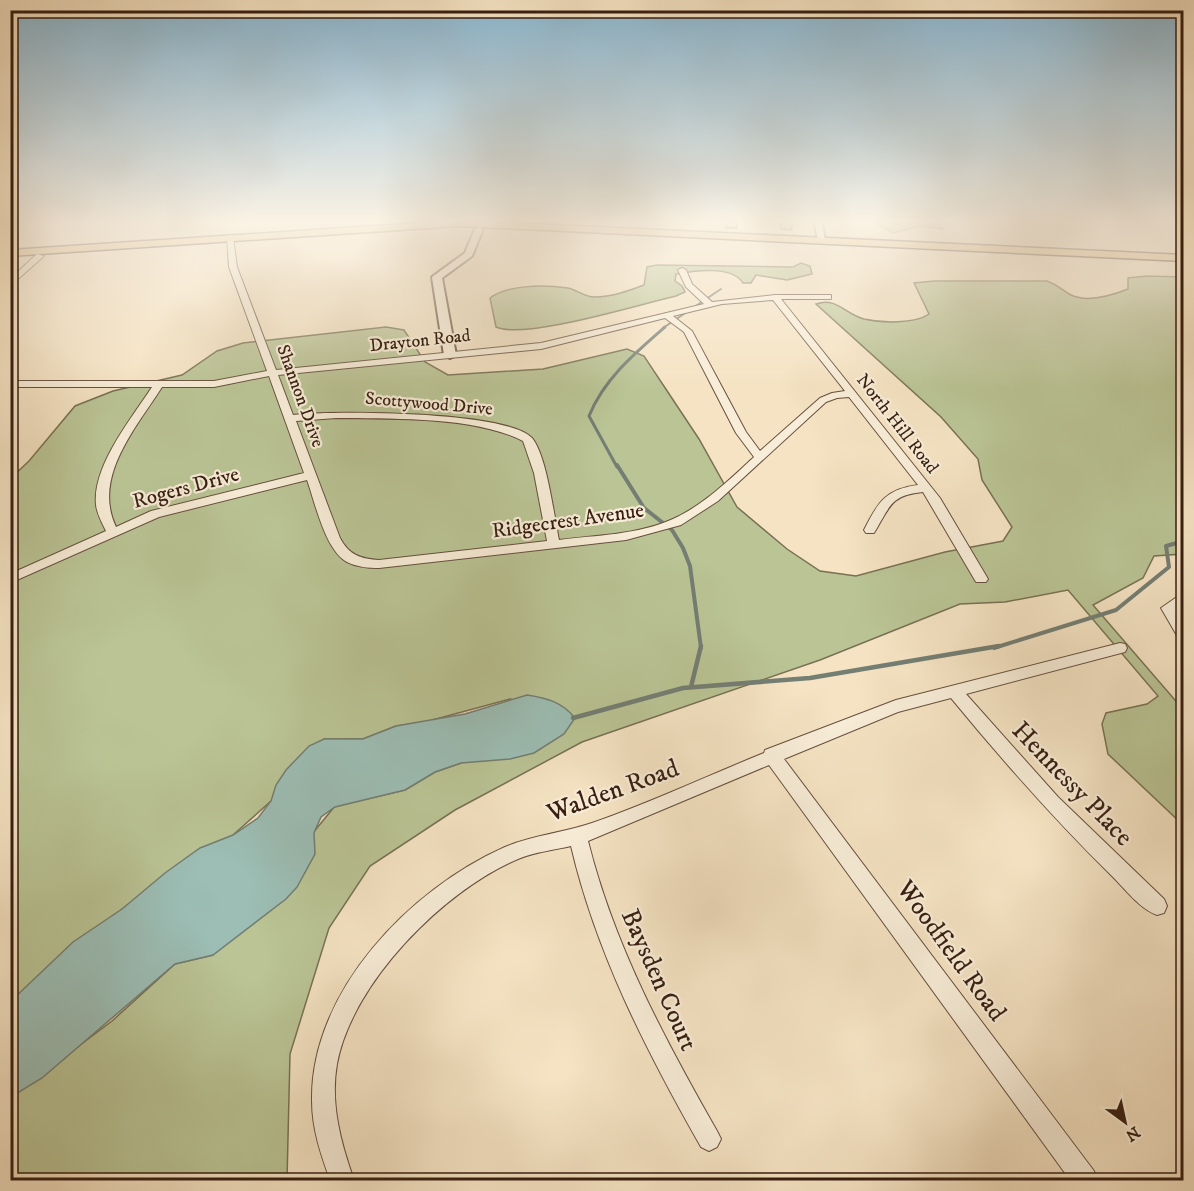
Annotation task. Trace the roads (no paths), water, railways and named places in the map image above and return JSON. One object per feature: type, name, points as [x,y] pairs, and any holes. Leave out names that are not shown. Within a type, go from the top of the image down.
[{"type":"street","name":"Shannon Drive","points":[[237,278],[262,340],[288,419],[339,548],[352,561]]},
{"type":"street","points":[[437,278],[450,355]]},
{"type":"street","points":[[686,278],[689,285],[709,304]]},
{"type":"street","name":"Drayton Road","points":[[10,384],[214,384],[271,373],[556,343],[709,304],[775,297],[828,297]]},
{"type":"street","name":"North Hill Road","points":[[775,297],[927,488],[981,579]]},
{"type":"street","points":[[666,315],[688,331],[741,433],[759,457]]},
{"type":"street","points":[[112,532],[102,506],[103,484],[110,466],[158,385]]},
{"type":"street","name":"Ridgecrest Avenue","points":[[352,561],[379,564],[555,545],[626,536],[677,522],[714,499],[823,400],[852,394]]},
{"type":"street","name":"Scottywood Drive","points":[[288,419],[339,414],[492,426],[518,433],[531,447],[555,545]]},
{"type":"street","name":"Rogers Drive","points":[[10,579],[155,514],[311,475]]},
{"type":"street","points":[[870,530],[887,498],[901,492],[927,488]]},
{"type":"street","points":[[1184,596],[1168,608],[1184,635]]},
{"type":"street","name":"Walden Road","points":[[342,1180],[326,1134],[323,1104],[325,1074],[339,1019],[364,972],[394,938],[462,882],[514,852],[578,836],[866,717],[1120,648]]},
{"type":"street","name":"Hennessy Place","points":[[955,691],[1035,787],[1092,846],[1157,906]]},
{"type":"street","name":"Woodfield Road","points":[[771,755],[1085,1180]]},
{"type":"street","name":"Baysden Court","points":[[578,836],[584,869],[599,912],[634,994],[671,1074],[709,1139]]},
{"type":"water","points":[[527,695],[554,702],[565,708],[575,718],[564,734],[534,753],[510,759],[461,763],[435,772],[405,790],[335,807],[321,817],[314,833],[315,854],[297,887],[286,899],[213,955],[175,964],[42,1078],[11,1097],[11,1001],[73,942],[122,909],[165,873],[200,848],[233,835],[258,818],[271,801],[276,785],[286,770],[309,746],[324,739],[363,739],[396,726],[465,714]]},
{"type":"waterway","points":[[663,328],[721,289]]},
{"type":"waterway","points":[[617,467],[589,416],[612,378],[665,327]]},
{"type":"waterway","points":[[617,465],[644,508],[672,530],[683,548],[690,566],[701,647]]},
{"type":"waterway","points":[[994,648],[1116,610],[1169,567],[1166,546],[1184,541]]},
{"type":"waterway","points":[[573,718],[683,688],[810,678],[999,646]]},
{"type":"waterway","points":[[691,687],[701,647]]}]
